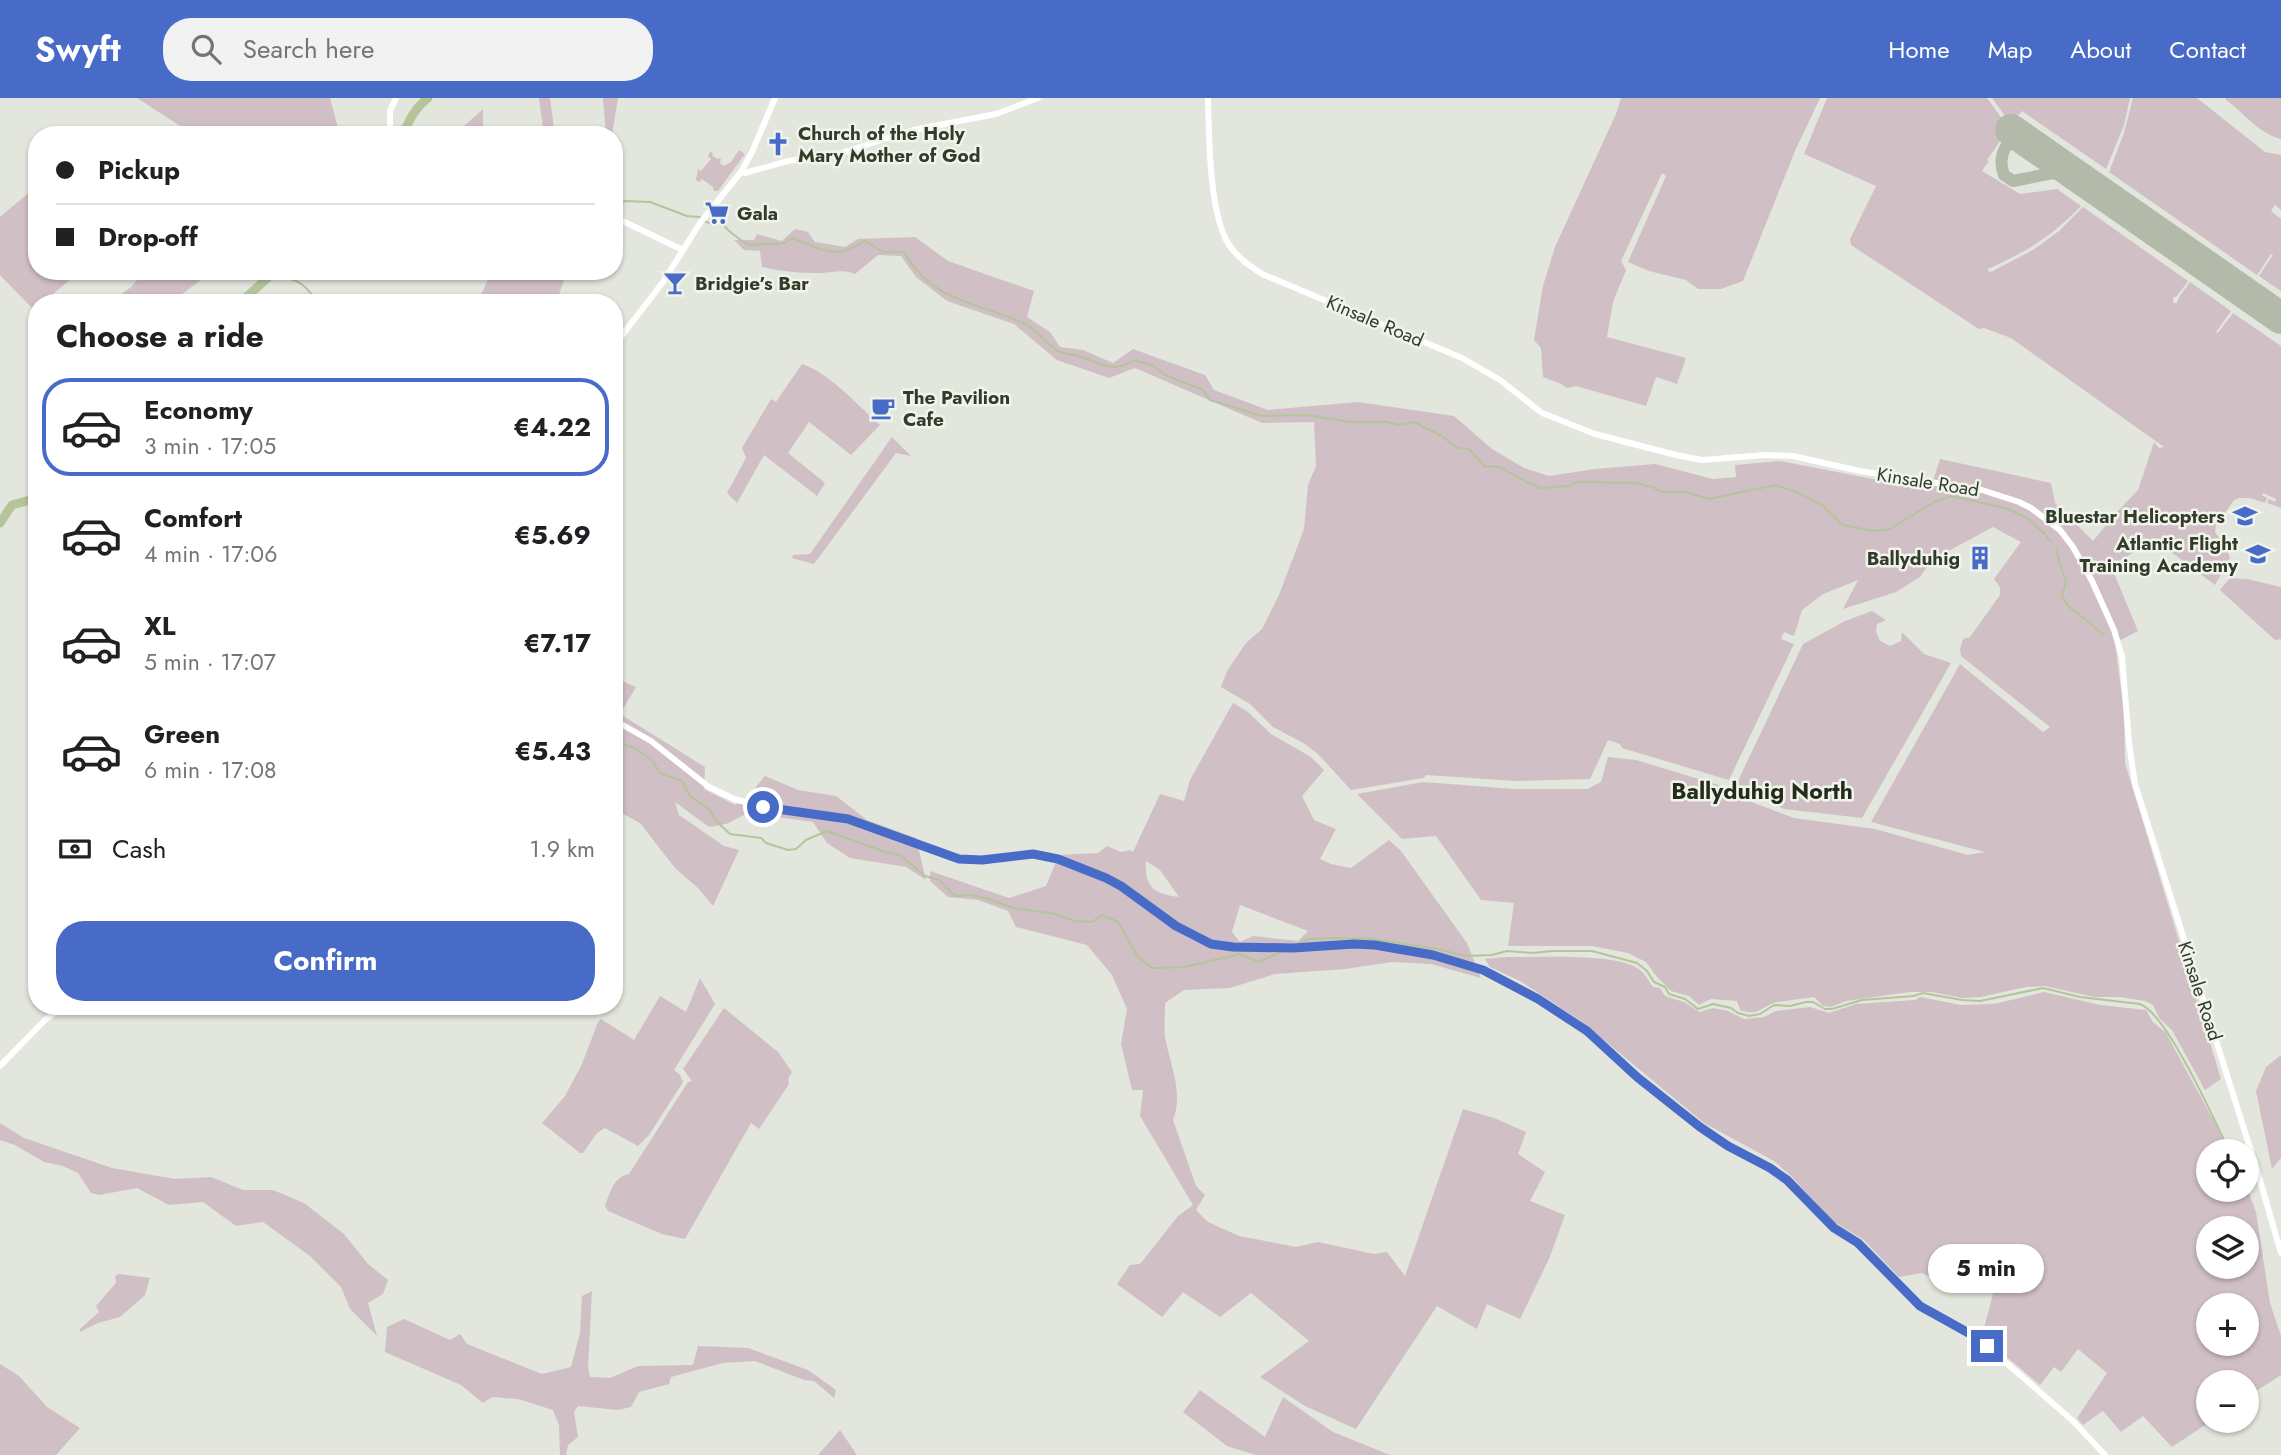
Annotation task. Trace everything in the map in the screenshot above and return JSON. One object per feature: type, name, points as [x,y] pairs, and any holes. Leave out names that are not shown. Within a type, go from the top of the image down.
[{"type":"main road","points":[[390,126],[390,111],[396,98]]},
{"type":"main road","points":[[623,334],[663,282],[702,220],[741,172],[775,98]]},
{"type":"main road","points":[[741,172],[788,161],[835,155],[913,130],[996,114],[1038,98]]},
{"type":"main road","name":"Kinsale Road","points":[[1209,98],[1211,154],[1218,216],[1230,246],[1242,260],[1262,274],[1462,358],[1500,380],[1542,412],[1595,434],[1689,458],[1726,459],[1780,454],[1860,471],[1982,490],[2020,502],[2060,530],[2079,556],[2092,581],[2120,646],[2135,784],[2281,1253]]},
{"type":"main road","points":[[623,221],[683,250]]},
{"type":"main road","points":[[623,725],[651,741],[709,788],[734,799],[763,807],[848,819],[959,859],[1045,856],[1114,882],[1201,941],[1233,947],[1375,945],[1433,955],[1483,970],[1538,999],[1587,1031],[1637,1077],[1714,1137],[1787,1180],[1834,1228],[1858,1243],[1910,1297],[1932,1314],[1987,1346],[2072,1420],[2105,1455]]},
{"type":"main road","points":[[0,1066],[52,1015]]},
{"type":"shaded area","points":[[137,98],[330,98],[338,126],[180,126]]},
{"type":"shaded area","points":[[539,98],[550,98],[554,126],[543,126]]},
{"type":"shaded area","points":[[603,98],[618,98],[613,126],[605,126]]},
{"type":"shaded area","points":[[1621,98],[1820,98],[1795,151],[1743,281],[1721,289],[1698,289],[1686,280],[1649,271],[1628,262],[1666,176],[1662,173],[1621,261],[1626,270],[1613,302],[1607,337],[1686,358],[1677,384],[1656,377],[1646,406],[1576,386],[1567,388],[1543,377],[1541,348],[1534,340],[1543,286],[1555,247]]},
{"type":"shaded area","points":[[1827,98],[1987,98],[2009,128],[1982,171],[2020,194],[2057,189],[2081,206],[2038,242],[1988,271],[1991,272],[2033,250],[2059,231],[2083,207],[2188,281],[2173,298],[2173,303],[2177,303],[2190,282],[2231,311],[2216,332],[2218,333],[2233,313],[2281,346],[2281,508],[2267,503],[2269,499],[2275,502],[2276,499],[2263,493],[2267,498],[2265,503],[2239,498],[2234,500],[2225,513],[2217,517],[2215,532],[2230,558],[2215,585],[2155,540],[2111,566],[2138,631],[2115,643],[2124,711],[2125,763],[2221,1079],[2205,1090],[2172,1030],[2159,1018],[2153,1005],[2145,1001],[2094,997],[2045,986],[1963,998],[1932,992],[1910,992],[1846,1001],[1831,1007],[1823,1006],[1814,997],[1778,1002],[1757,1012],[1747,1012],[1740,1010],[1737,1001],[1711,999],[1699,1005],[1689,996],[1671,991],[1646,962],[1628,953],[1592,946],[1508,946],[1514,903],[1481,900],[1436,836],[1402,839],[1357,794],[1423,782],[1515,789],[1587,789],[1601,782],[1608,757],[1636,760],[1725,787],[1733,795],[1794,818],[1875,829],[1968,855],[1985,852],[1871,822],[1960,664],[2043,732],[2050,727],[1961,656],[1963,639],[1970,637],[2000,595],[2000,587],[1994,579],[2021,542],[1993,527],[1932,560],[1920,577],[1896,592],[1843,609],[1858,580],[1823,594],[1802,610],[1794,636],[1784,632],[1781,639],[1794,644],[1729,780],[1622,748],[1620,744],[1608,740],[1590,779],[1517,781],[1426,775],[1424,778],[1351,790],[1318,754],[1273,727],[1250,704],[1221,687],[1227,671],[1246,643],[1262,629],[1279,595],[1304,529],[1308,485],[1316,466],[1314,422],[1262,423],[1135,368],[1109,378],[1057,360],[1014,324],[947,301],[916,277],[901,256],[878,255],[855,274],[845,271],[782,271],[762,267],[760,251],[744,250],[734,240],[754,240],[757,234],[782,241],[795,229],[808,232],[815,242],[845,247],[858,239],[915,237],[948,261],[1034,291],[1027,317],[1050,332],[1060,347],[1083,350],[1113,363],[1133,349],[1205,375],[1214,390],[1268,410],[1358,402],[1454,416],[1492,449],[1524,468],[1549,476],[1655,464],[1713,479],[1736,477],[1735,465],[1780,461],[1930,490],[1940,459],[2051,483],[2055,503],[2093,541],[2138,490],[2154,442],[2159,448],[2164,447],[2011,338],[1984,328],[1979,329],[1851,245],[1850,239],[1876,186],[1804,154]]},
{"type":"shaded area","points":[[1992,98],[2130,98],[2124,125],[2106,169],[2022,111],[2011,124]]},
{"type":"shaded area","points":[[2133,98],[2197,98],[2265,152],[2281,155],[2281,210],[2275,205],[2271,211],[2281,219],[2281,291],[2259,276],[2273,255],[2271,254],[2257,275],[2109,172],[2124,133]]},
{"type":"shaded area","points":[[2226,98],[2281,98],[2281,139],[2258,127]]},
{"type":"shaded area","points":[[483,109],[483,126],[464,126]]},
{"type":"shaded area","points":[[739,150],[745,154],[718,191],[714,191],[713,187],[702,179],[699,182],[696,180],[698,169],[701,171],[711,159],[708,156],[710,152],[717,159],[721,158],[720,163],[724,166],[731,162]]},
{"type":"shaded area","points":[[28,194],[28,280],[70,280],[53,294],[28,294],[28,304],[0,275],[0,217]]},
{"type":"shaded area","points":[[137,280],[201,280],[182,294],[121,294]]},
{"type":"shaded area","points":[[488,280],[564,280],[559,294],[481,294]]},
{"type":"shaded area","points":[[802,364],[833,382],[880,425],[851,455],[809,422],[788,453],[825,483],[817,496],[764,455],[737,503],[727,493],[746,458],[742,448],[771,399],[776,402]]},
{"type":"shaded area","points":[[892,437],[911,456],[896,453],[814,564],[792,558],[793,555],[810,554]]},
{"type":"shaded area","points":[[2230,578],[2281,587],[2281,639],[2275,640],[2220,590]]},
{"type":"shaded area","points":[[1872,611],[1886,620],[1877,624],[1876,632],[1880,641],[1890,646],[1901,641],[1902,632],[1924,654],[1951,663],[1862,818],[1784,809],[1736,785],[1803,644],[1845,621]]},
{"type":"shaded area","points":[[623,681],[636,687],[623,709]]},
{"type":"shaded area","points":[[1233,703],[1248,712],[1271,734],[1311,757],[1324,770],[1302,796],[1314,820],[1336,829],[1320,859],[1351,868],[1389,840],[1401,851],[1467,943],[1481,978],[1431,964],[1392,962],[1345,969],[1275,974],[1230,988],[1184,990],[1165,1003],[1165,1037],[1177,1089],[1173,1120],[1196,1186],[1205,1195],[1196,1210],[1208,1222],[1239,1236],[1296,1247],[1318,1242],[1374,1254],[1387,1252],[1405,1276],[1463,1109],[1494,1118],[1526,1132],[1518,1154],[1545,1172],[1530,1201],[1565,1215],[1549,1259],[1520,1319],[1487,1304],[1477,1329],[1437,1306],[1356,1429],[1305,1406],[1260,1377],[1309,1341],[1251,1293],[1220,1317],[1183,1292],[1162,1317],[1117,1284],[1130,1265],[1140,1264],[1178,1216],[1193,1205],[1140,1116],[1143,1090],[1132,1090],[1121,1044],[1127,1009],[1112,975],[1087,945],[1016,927],[1008,911],[978,900],[948,897],[930,881],[930,871],[1009,898],[1046,886],[1059,855],[1098,853],[1107,846],[1121,852],[1133,852],[1160,794],[1184,801],[1190,780]],"holes":[[[1146,861],[1160,870],[1179,897],[1163,894],[1152,888],[1147,877]],[[1240,905],[1308,931],[1298,941],[1253,936],[1240,942],[1232,932]]]},
{"type":"shaded area","points":[[623,716],[705,767],[704,789],[735,805],[749,795],[765,776],[798,790],[836,796],[867,820],[916,838],[926,880],[906,867],[850,858],[827,843],[813,822],[748,813],[726,824],[709,827],[675,802],[679,815],[724,846],[739,850],[713,906],[699,889],[675,868],[640,823],[623,814]]},
{"type":"shaded area","points":[[1506,957],[1596,958],[1629,964],[1640,970],[1653,987],[1660,988],[1665,996],[1684,1002],[1700,1012],[1713,1008],[1728,1011],[1744,1019],[1764,1017],[1776,1011],[1810,1007],[1829,1013],[1856,1004],[1915,1000],[1920,997],[1961,1005],[1994,1004],[2044,992],[2100,1005],[2146,1010],[2153,1022],[2166,1033],[2223,1139],[2196,1139],[2196,1202],[2252,1202],[2256,1212],[2257,1216],[2196,1216],[2196,1279],[2259,1279],[2259,1232],[2270,1303],[2281,1336],[2281,1375],[2259,1389],[2259,1370],[2196,1370],[2196,1431],[2172,1447],[2143,1416],[2121,1432],[2103,1411],[2083,1425],[2077,1418],[2107,1373],[2078,1349],[2061,1372],[2054,1367],[2040,1385],[1982,1336],[1993,1294],[1953,1275],[1928,1276],[1922,1273],[1899,1277],[1864,1240],[1834,1222],[1774,1161],[1704,1123],[1581,1021],[1520,981],[1490,967],[1485,959]]},
{"type":"shaded area","points":[[700,978],[715,1004],[674,1070],[683,1082],[649,1135],[638,1146],[605,1128],[597,1133],[583,1153],[580,1153],[542,1123],[565,1096],[601,1019],[634,1040],[660,996],[686,1012]]},
{"type":"shaded area","points":[[724,1008],[778,1052],[792,1072],[788,1079],[789,1084],[759,1129],[751,1123],[685,1239],[662,1234],[608,1211],[605,1206],[616,1182],[629,1174],[688,1082],[692,1081],[683,1069]]},
{"type":"shaded area","points":[[2281,1055],[2281,1158],[2272,1169],[2256,1091],[2266,1067]]},
{"type":"shaded area","points":[[0,1123],[24,1138],[112,1168],[175,1179],[211,1177],[243,1190],[273,1190],[304,1203],[344,1234],[368,1264],[388,1280],[383,1294],[368,1303],[377,1336],[350,1309],[341,1287],[310,1256],[263,1222],[236,1226],[203,1202],[169,1205],[137,1188],[99,1195],[91,1193],[78,1173],[44,1162],[15,1145],[0,1140]]},
{"type":"shaded area","points":[[119,1274],[150,1278],[145,1295],[120,1317],[98,1323],[80,1332],[99,1312],[96,1306],[116,1283],[115,1276]]},
{"type":"shaded area","points":[[592,1291],[588,1368],[590,1377],[610,1378],[638,1366],[693,1365],[698,1346],[748,1348],[808,1370],[836,1390],[834,1398],[814,1381],[804,1380],[755,1361],[723,1363],[671,1377],[669,1384],[639,1392],[631,1407],[618,1410],[578,1406],[574,1412],[578,1437],[568,1445],[566,1455],[560,1455],[559,1425],[553,1410],[518,1399],[492,1397],[483,1403],[461,1385],[385,1352],[387,1327],[404,1319],[450,1340],[460,1334],[467,1344],[542,1374],[571,1367],[580,1333],[582,1296]]},
{"type":"shaded area","points":[[0,1364],[19,1376],[47,1407],[80,1428],[56,1455],[0,1455]]},
{"type":"shaded area","points":[[1200,1390],[1265,1437],[1283,1397],[1333,1432],[1390,1455],[1256,1455],[1227,1446],[1183,1412]]},
{"type":"shaded area","points":[[840,1430],[857,1455],[818,1455]]},
{"type":"waterway","points":[[408,126],[419,106],[428,98]]},
{"type":"waterway","points":[[623,202],[650,202],[687,216],[700,217]]},
{"type":"waterway","points":[[704,221],[712,224],[723,222],[734,235],[752,245],[780,244],[793,238],[818,248],[838,252],[865,241],[883,252],[904,252],[915,269],[942,291],[1025,324],[1060,352],[1106,366],[1119,366],[1134,360],[1154,366],[1165,375],[1203,390],[1210,400],[1262,416],[1307,415],[1350,422],[1387,422],[1398,425],[1415,422],[1456,447],[1469,449],[1484,466],[1500,467],[1541,488],[1569,486],[1577,482],[1636,483],[1661,492],[1686,492],[1709,499],[1775,485],[1822,505],[1843,525],[1872,531],[1890,529],[1934,502],[1951,496],[2008,509],[2027,518],[2051,542]]},
{"type":"waterway","points":[[250,294],[265,280]]},
{"type":"waterway","points":[[293,280],[312,294]]},
{"type":"waterway","points":[[0,523],[12,505],[28,501]]},
{"type":"waterway","points":[[2056,550],[2066,582],[2062,595],[2067,605],[2103,634]]},
{"type":"waterway","points":[[623,744],[651,759],[660,773],[682,781],[690,796],[710,810],[715,820],[730,834],[761,838],[766,843],[788,850],[796,849],[806,840],[827,831],[900,855],[925,876],[939,880],[955,896],[970,895],[1013,908],[1056,914],[1074,921],[1092,922],[1102,915],[1118,922],[1138,957],[1152,968],[1185,967],[1240,954],[1259,962],[1285,950]]},
{"type":"waterway","points":[[1297,945],[1308,939],[1335,938],[1372,939],[1438,949],[1464,956],[1492,955],[1507,951],[1592,951],[1637,963],[1647,971],[1654,982],[1665,987],[1669,994],[1685,999],[1698,1009],[1713,1004],[1749,1016],[1760,1014],[1774,1005],[1790,1006],[1813,1002],[1825,1009],[1832,1009],[1862,1000],[1923,993],[1980,1001],[2043,988],[2080,997],[2140,1004],[2164,1027],[2177,1047],[2224,1139]]},
{"type":"taxiway","points":[[2062,166],[2050,148],[2041,139],[2032,136],[2023,135],[2009,142],[2002,157],[2004,175],[2013,181],[2053,173],[2074,174]]},
{"type":"runway","points":[[2011,130],[2281,318]]},
{"type":"place","name":"Church of the Holy Mary Mother of God","points":[[778,144]]},
{"type":"place","name":"Gala","points":[[717,213]]},
{"type":"place","name":"Bridgie’s Bar","points":[[675,283]]},
{"type":"place","name":"The Pavilion Cafe","points":[[883,408]]},
{"type":"place","name":"Bluestar Helicopters","points":[[2245,516]]},
{"type":"place","name":"Atlantic Flight Training Academy","points":[[2258,554]]},
{"type":"place","name":"Ballyduhig","points":[[1980,558]]},
{"type":"district","name":"Ballyduhig North","points":[[1762,791]]},
{"type":"route","points":[[763,807],[848,819],[959,859],[982,860],[1033,854],[1058,859],[1121,886],[1176,926],[1211,944],[1293,948],[1340,944],[1375,945],[1433,955],[1483,970],[1525,991],[1587,1031],[1637,1077],[1700,1127],[1787,1180],[1834,1228],[1858,1243],[1920,1306],[1987,1346]]}]
